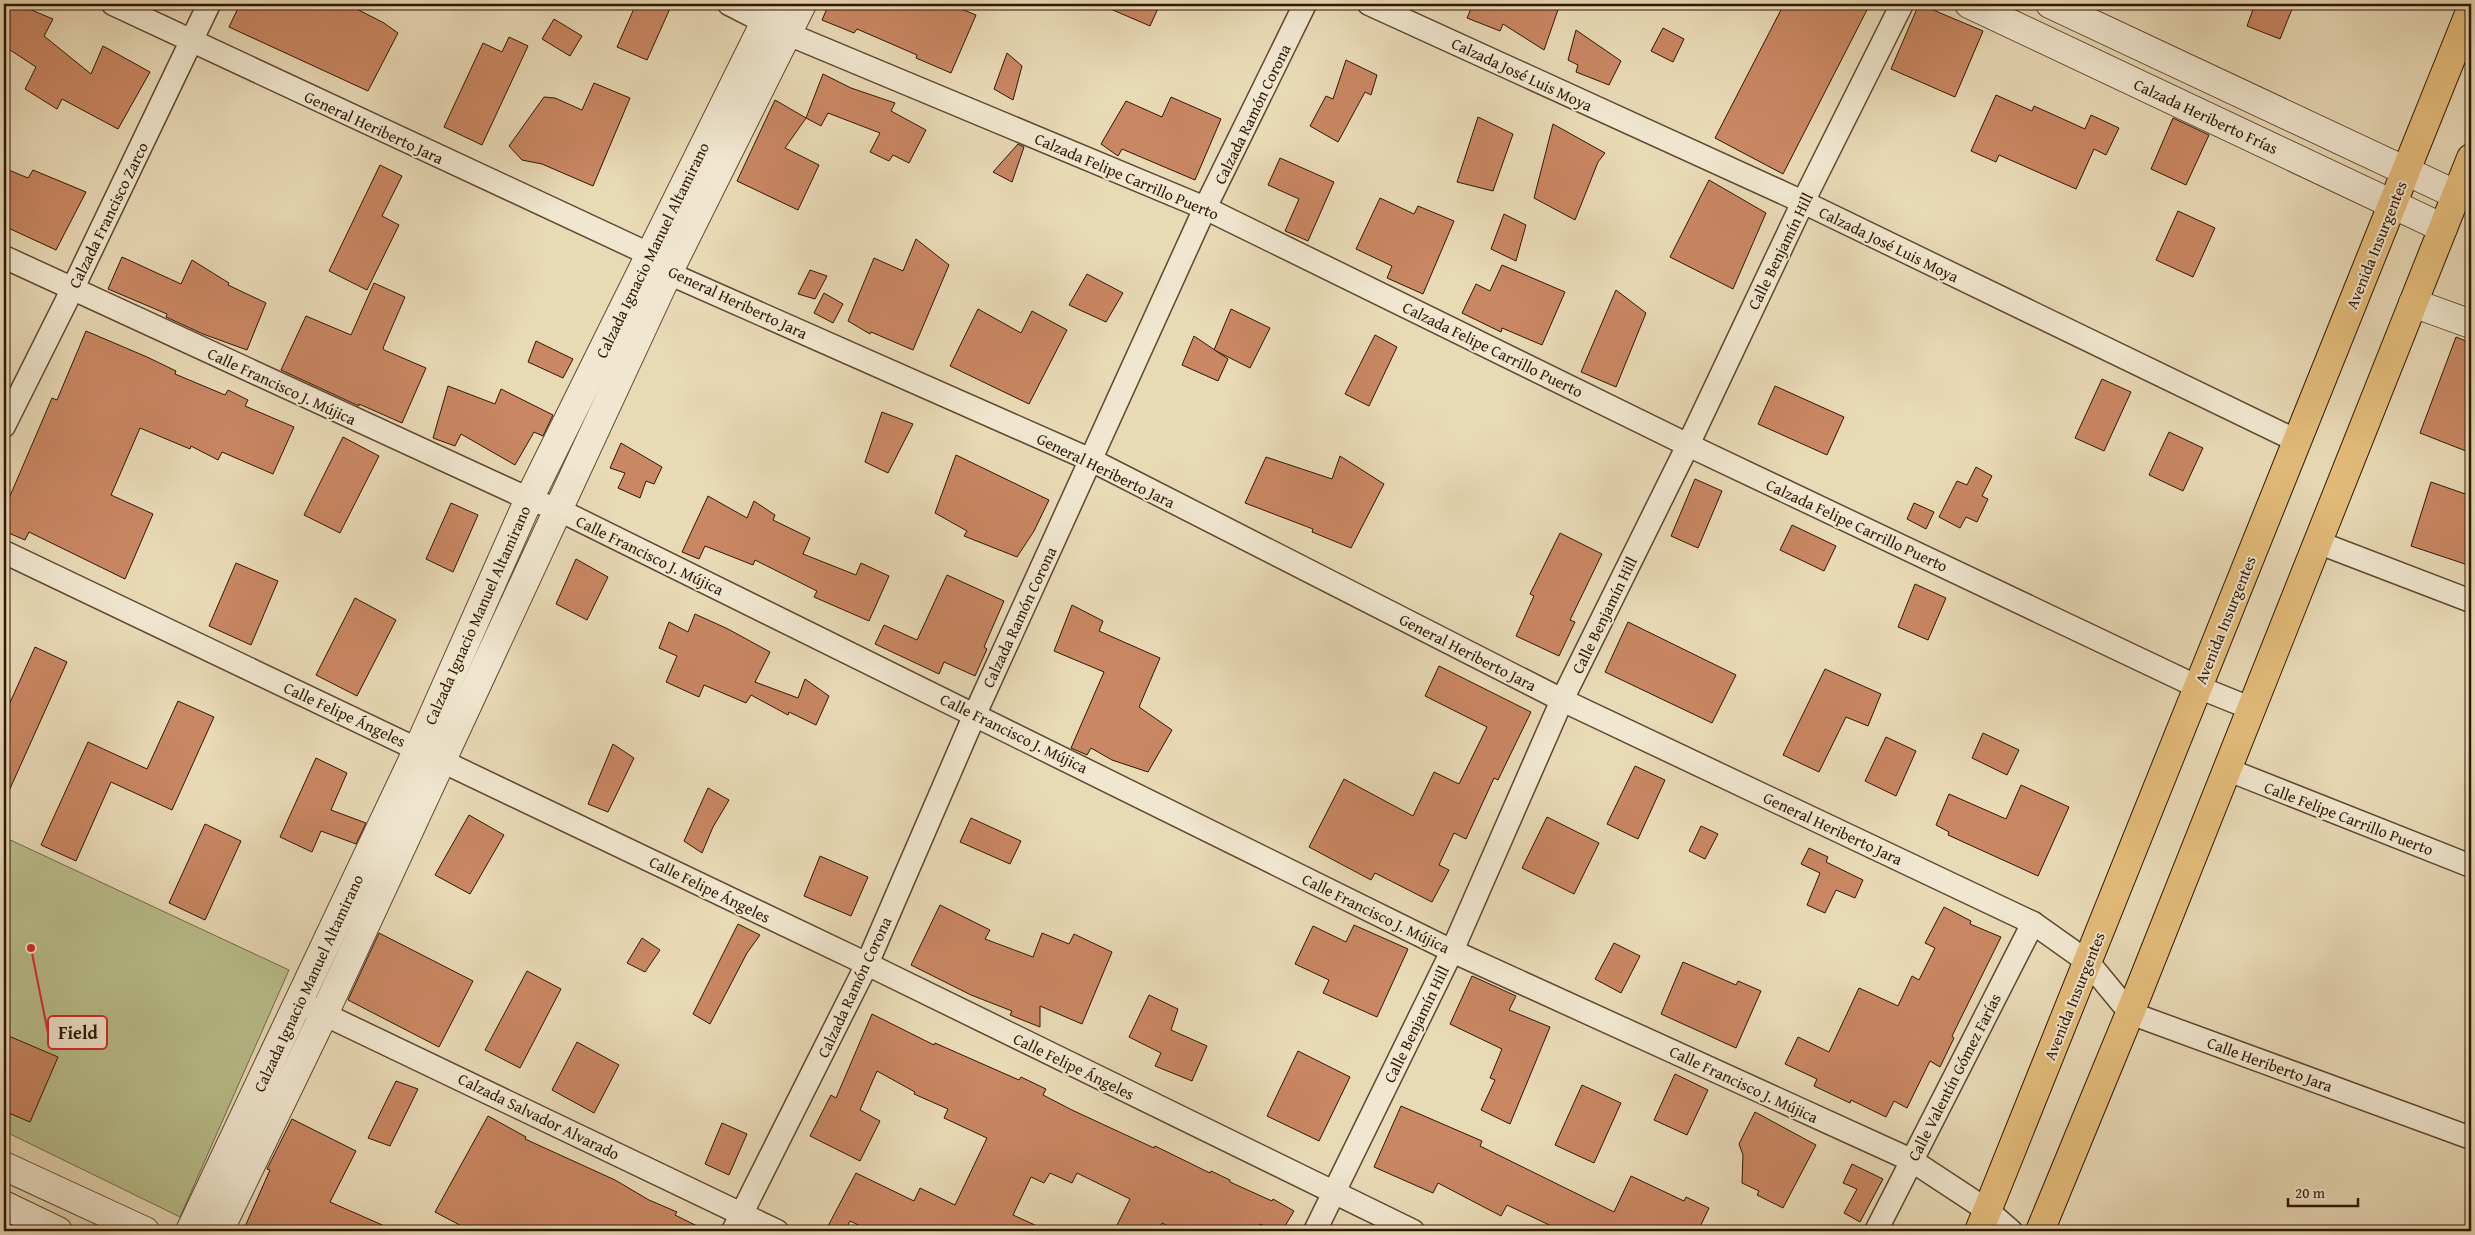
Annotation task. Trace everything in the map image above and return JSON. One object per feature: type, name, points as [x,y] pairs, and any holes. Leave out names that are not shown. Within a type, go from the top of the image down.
[{"type":"main road","name":"Avenida Insurgentes","points":[[1983,1221],[2471,9]]},
{"type":"main road","points":[[2040,1231],[2130,1013],[2250,708],[2471,158]]},
{"type":"street","name":"General Heriberto Jara","points":[[113,4],[649,254],[668,273],[1091,460],[1562,700],[2033,923],[2088,962]]},
{"type":"street","name":"Calzada Francisco Zarco","points":[[4,426],[72,290],[208,4]]},
{"type":"street","name":"Calzada Felipe Carrillo Puerto","points":[[729,4],[776,20],[1205,208],[1688,445],[2198,687],[2250,708]]},
{"type":"street","name":"Calzada Ignacio Manuel Altamirano","points":[[219,1231],[324,1014],[430,754],[529,499],[649,254],[776,20],[802,4]]},
{"type":"street","name":"Calzada Ramón Corona","points":[[738,1223],[867,964],[975,714],[1205,208],[1306,4]]},
{"type":"street","name":"Calzada José Luis Moya","points":[[1369,4],[1803,202],[2297,441]]},
{"type":"street","name":"Calle Benjamín Hill","points":[[1315,1231],[1452,950],[1562,700],[1688,445],[1803,202],[1902,4]]},
{"type":"street","name":"Calzada Heriberto Frías","points":[[1970,4],[2443,228]]},
{"type":"street","points":[[2050,4],[2456,195]]},
{"type":"street","name":"Calzada Ignacio Manuel Altamirano","points":[[190,1231],[299,1003],[557,509],[668,273],[776,20]]},
{"type":"street","name":"Calle Francisco J. Mújica","points":[[4,257],[72,290],[529,499],[557,509],[1452,950],[1911,1160],[1983,1221],[2011,1231]]},
{"type":"street","points":[[2413,303],[2471,324]]},
{"type":"street","points":[[2317,542],[2471,601]]},
{"type":"street","name":"Calle Felipe Ángeles","points":[[4,552],[867,964],[1413,1231]]},
{"type":"street","name":"Calle Felipe Carrillo Puerto","points":[[2226,769],[2471,866]]},
{"type":"street","name":"Calle Valentín Gómez Farías","points":[[1876,1231],[2033,923]]},
{"type":"street","points":[[2088,962],[2130,1013]]},
{"type":"street","name":"Calzada Salvador Alvarado","points":[[299,1003],[738,1223],[778,1231]]},
{"type":"street","name":"Calle Heriberto Jara","points":[[2130,1013],[2471,1138]]},
{"type":"street","points":[[4,1166],[145,1231]]},
{"type":"street","points":[[4,1205],[58,1231]]},
{"type":"green space","points":[[4,837],[289,970],[180,1217],[4,1131]]},
{"type":"building","points":[[4,4],[17,4],[53,19],[44,36],[91,74],[103,46],[150,72],[118,129],[62,99],[57,109],[25,89],[36,67],[4,46]]},
{"type":"building","points":[[240,4],[347,4],[384,23],[398,33],[368,91],[229,27]]},
{"type":"building","points":[[636,4],[672,4],[647,60],[617,47]]},
{"type":"building","points":[[829,4],[949,4],[976,15],[951,73],[916,58],[917,55],[857,29],[854,33],[822,20]]},
{"type":"building","points":[[1099,4],[1160,4],[1150,26]]},
{"type":"building","points":[[1473,4],[1560,4],[1544,50],[1503,24],[1500,31],[1467,18]]},
{"type":"building","points":[[1784,4],[1870,4],[1783,174],[1715,138]]},
{"type":"building","points":[[1919,4],[1983,31],[1955,97],[1891,69]]},
{"type":"building","points":[[2255,4],[2294,4],[2280,39],[2247,26]]},
{"type":"building","points":[[554,19],[582,36],[570,56],[542,39]]},
{"type":"building","points":[[1663,28],[1684,39],[1673,62],[1651,51]]},
{"type":"building","points":[[1576,30],[1621,61],[1609,85],[1576,72],[1578,65],[1568,60]]},
{"type":"building","points":[[509,37],[528,46],[482,145],[444,127],[483,43],[502,52]]},
{"type":"building","points":[[1007,53],[1022,66],[1013,100],[994,89]]},
{"type":"building","points":[[1346,60],[1377,75],[1371,95],[1365,92],[1338,142],[1310,126],[1326,96],[1333,99]]},
{"type":"building","points":[[823,74],[851,88],[895,103],[891,111],[926,130],[909,163],[893,155],[889,161],[870,152],[880,133],[828,113],[821,126],[806,118]]},
{"type":"building","points":[[594,83],[630,98],[593,186],[542,164],[522,160],[509,146],[544,97],[555,98],[582,110]]},
{"type":"building","points":[[1996,95],[2032,111],[2034,106],[2085,129],[2091,115],[2119,128],[2106,155],[2094,149],[2076,189],[1999,155],[1996,162],[1971,151]]},
{"type":"building","points":[[1171,97],[1221,119],[1195,180],[1122,149],[1118,156],[1101,144],[1126,101],[1162,117]]},
{"type":"building","points":[[775,100],[806,118],[785,148],[819,165],[798,210],[737,181]]},
{"type":"building","points":[[1478,117],[1513,134],[1493,191],[1457,182]]},
{"type":"building","points":[[2173,118],[2209,135],[2186,185],[2151,169]]},
{"type":"building","points":[[1553,124],[1605,153],[1598,162],[1575,220],[1534,198]]},
{"type":"building","points":[[1018,144],[1024,147],[1012,182],[993,172]]},
{"type":"building","points":[[1280,158],[1334,182],[1308,241],[1285,231],[1299,199],[1268,185]]},
{"type":"building","points":[[380,165],[402,176],[382,216],[399,225],[367,290],[329,271]]},
{"type":"building","points":[[4,168],[28,178],[33,170],[86,192],[56,250],[4,226]]},
{"type":"building","points":[[1709,180],[1766,213],[1733,289],[1670,257]]},
{"type":"building","points":[[1380,198],[1414,214],[1418,206],[1454,221],[1423,294],[1387,278],[1392,266],[1356,249]]},
{"type":"building","points":[[2178,211],[2215,228],[2193,277],[2156,260]]},
{"type":"building","points":[[1504,214],[1526,225],[1516,261],[1491,249]]},
{"type":"building","points":[[916,239],[949,265],[913,350],[871,332],[870,334],[848,321],[874,258],[903,271]]},
{"type":"building","points":[[122,257],[181,284],[192,260],[229,283],[228,285],[266,303],[247,350],[203,334],[166,317],[167,314],[108,289]]},
{"type":"building","points":[[1502,265],[1565,292],[1542,345],[1502,328],[1501,332],[1462,313],[1476,284],[1490,291]]},
{"type":"building","points":[[810,270],[827,276],[815,299],[798,294]]},
{"type":"building","points":[[1087,274],[1123,293],[1106,322],[1069,305]]},
{"type":"building","points":[[374,283],[405,297],[383,348],[384,350],[426,368],[402,423],[359,404],[359,406],[281,370],[306,316],[351,335]]},
{"type":"building","points":[[1616,290],[1646,313],[1616,387],[1581,372]]},
{"type":"building","points":[[824,293],[843,304],[833,323],[814,313]]},
{"type":"building","points":[[978,309],[1021,333],[1032,311],[1067,330],[1029,404],[950,366]]},
{"type":"building","points":[[1231,309],[1270,328],[1250,368],[1214,350]]},
{"type":"building","points":[[86,331],[147,357],[176,371],[175,374],[225,395],[228,390],[248,400],[245,406],[294,427],[273,474],[222,452],[218,460],[191,446],[190,449],[140,428],[111,495],[153,514],[125,579],[29,532],[25,540],[4,531],[4,510],[52,398],[57,400]]},
{"type":"building","points":[[1375,335],[1397,347],[1369,406],[1345,394]]},
{"type":"building","points":[[1194,336],[1228,359],[1218,381],[1182,365]]},
{"type":"building","points":[[2456,337],[2471,343],[2471,453],[2420,433]]},
{"type":"building","points":[[536,341],[573,359],[563,378],[528,362]]},
{"type":"building","points":[[2102,379],[2131,392],[2104,451],[2075,438]]},
{"type":"building","points":[[448,386],[495,404],[501,389],[553,415],[543,436],[534,432],[515,465],[461,434],[455,446],[433,438]]},
{"type":"building","points":[[1775,386],[1844,417],[1827,455],[1758,424]]},
{"type":"building","points":[[882,412],[913,424],[888,473],[865,462]]},
{"type":"building","points":[[2169,432],[2203,448],[2183,491],[2149,475]]},
{"type":"building","points":[[343,437],[379,456],[340,533],[304,515]]},
{"type":"building","points":[[621,443],[662,467],[654,484],[646,481],[640,498],[618,488],[625,473],[610,468]]},
{"type":"building","points":[[956,455],[1049,500],[1034,531],[1017,557],[964,536],[967,531],[935,513]]},
{"type":"building","points":[[1340,456],[1384,484],[1351,548],[1312,532],[1313,529],[1245,503],[1266,457],[1332,479]]},
{"type":"building","points":[[1976,467],[1992,476],[1982,496],[1988,499],[1977,522],[1966,517],[1960,528],[1939,517],[1957,481],[1967,485]]},
{"type":"building","points":[[1695,479],[1722,491],[1698,548],[1671,536]]},
{"type":"building","points":[[2431,482],[2471,496],[2471,566],[2411,546]]},
{"type":"building","points":[[708,496],[747,518],[754,501],[775,515],[773,520],[810,538],[803,554],[856,575],[861,563],[889,576],[869,621],[814,597],[817,591],[755,560],[753,565],[705,546],[699,559],[682,552]]},
{"type":"building","points":[[451,503],[478,515],[453,572],[426,559]]},
{"type":"building","points":[[1914,503],[1934,512],[1926,529],[1907,519]]},
{"type":"building","points":[[1792,525],[1836,546],[1824,571],[1780,550]]},
{"type":"building","points":[[1560,533],[1602,554],[1570,620],[1575,622],[1559,656],[1516,636],[1534,596],[1530,594]]},
{"type":"building","points":[[576,559],[608,577],[587,620],[556,604]]},
{"type":"building","points":[[236,563],[278,581],[251,645],[209,626]]},
{"type":"building","points":[[947,575],[1004,601],[984,647],[987,649],[975,676],[944,662],[939,674],[875,644],[884,625],[917,640]]},
{"type":"building","points":[[1915,584],[1946,598],[1928,640],[1898,627]]},
{"type":"building","points":[[355,598],[396,620],[357,696],[316,675]]},
{"type":"building","points":[[1072,605],[1103,621],[1099,631],[1160,658],[1139,707],[1172,730],[1148,772],[1112,760],[1091,748],[1087,755],[1071,748],[1104,672],[1054,651]]},
{"type":"building","points":[[695,614],[728,629],[770,652],[755,682],[798,698],[805,679],[829,696],[816,725],[789,712],[788,715],[751,695],[746,703],[704,685],[699,697],[666,682],[677,656],[659,648],[669,622],[688,632]]},
{"type":"building","points":[[1628,622],[1736,675],[1712,723],[1605,672]]},
{"type":"building","points":[[35,647],[67,662],[4,802],[4,716]]},
{"type":"building","points":[[1439,666],[1531,712],[1498,780],[1494,778],[1466,839],[1454,833],[1439,865],[1449,870],[1432,902],[1375,873],[1371,880],[1309,847],[1344,779],[1413,816],[1434,772],[1459,784],[1487,727],[1425,696]]},
{"type":"building","points":[[1825,669],[1881,694],[1868,726],[1846,717],[1819,772],[1783,755]]},
{"type":"building","points":[[178,701],[214,717],[172,810],[111,782],[76,861],[41,845],[88,742],[147,769]]},
{"type":"building","points":[[1983,733],[2019,750],[2007,775],[1972,758]]},
{"type":"building","points":[[1886,737],[1916,751],[1896,796],[1865,781]]},
{"type":"building","points":[[613,744],[634,758],[608,812],[588,804]]},
{"type":"building","points":[[316,758],[347,773],[331,810],[366,823],[356,844],[321,831],[312,852],[280,837]]},
{"type":"building","points":[[1635,766],[1665,780],[1638,839],[1607,824]]},
{"type":"building","points":[[2021,785],[2069,807],[2038,876],[1948,835],[1949,832],[1936,825],[1949,794],[2006,819]]},
{"type":"building","points":[[708,788],[729,800],[713,827],[702,853],[684,841]]},
{"type":"building","points":[[469,815],[504,835],[470,894],[435,875]]},
{"type":"building","points":[[1547,817],[1599,843],[1574,894],[1522,868]]},
{"type":"building","points":[[971,818],[1021,841],[1010,864],[960,842]]},
{"type":"building","points":[[205,824],[241,841],[205,920],[169,903]]},
{"type":"building","points":[[1701,826],[1718,834],[1705,859],[1689,851]]},
{"type":"building","points":[[1809,848],[1828,857],[1826,862],[1863,880],[1855,898],[1836,890],[1825,913],[1807,905],[1820,873],[1801,864]]},
{"type":"building","points":[[820,856],[868,877],[851,916],[804,896]]},
{"type":"building","points":[[940,905],[990,930],[985,939],[1033,957],[1042,933],[1069,944],[1074,934],[1112,952],[1082,1024],[1040,1006],[1040,1027],[1010,1015],[1012,1011],[971,995],[911,965]]},
{"type":"building","points":[[1944,907],[1971,921],[1970,924],[2001,937],[1952,1036],[1954,1038],[1940,1067],[1930,1061],[1907,1108],[1894,1101],[1886,1117],[1851,1100],[1850,1103],[1814,1086],[1817,1079],[1785,1064],[1798,1037],[1829,1052],[1859,988],[1898,1006],[1912,976],[1919,980],[1935,948],[1925,943]]},
{"type":"building","points":[[738,924],[760,935],[747,953],[710,1024],[693,1014]]},
{"type":"building","points":[[1354,925],[1408,949],[1377,1017],[1323,993],[1329,980],[1295,964],[1313,926],[1346,942]]},
{"type":"building","points":[[379,933],[473,981],[439,1047],[348,1000]]},
{"type":"building","points":[[642,938],[660,950],[645,972],[627,963]]},
{"type":"building","points":[[1614,943],[1640,956],[1621,993],[1595,979]]},
{"type":"building","points":[[1683,962],[1736,985],[1738,981],[1761,991],[1736,1048],[1661,1014]]},
{"type":"building","points":[[527,971],[561,989],[520,1068],[485,1050]]},
{"type":"building","points":[[1472,976],[1516,996],[1509,1010],[1550,1027],[1510,1124],[1481,1110],[1495,1080],[1490,1078],[1502,1049],[1450,1024]]},
{"type":"building","points":[[1149,995],[1178,1009],[1171,1030],[1207,1046],[1192,1081],[1155,1066],[1161,1053],[1129,1037]]},
{"type":"building","points":[[872,1014],[934,1045],[935,1043],[1019,1080],[1021,1077],[1046,1089],[1043,1095],[1072,1110],[1154,1148],[1155,1146],[1210,1173],[1211,1171],[1272,1201],[1273,1199],[1294,1211],[1282,1231],[1274,1231],[1260,1224],[1257,1231],[1178,1231],[1162,1223],[1159,1231],[1114,1231],[1130,1199],[1077,1173],[1072,1183],[1050,1173],[1044,1183],[1031,1177],[1013,1215],[1048,1231],[871,1231],[850,1221],[845,1231],[839,1231],[828,1226],[856,1173],[914,1201],[920,1188],[955,1205],[987,1138],[944,1118],[948,1109],[914,1094],[915,1092],[877,1071],[860,1110],[880,1121],[860,1161],[810,1136],[831,1095],[836,1098]]},
{"type":"building","points":[[4,1034],[58,1057],[30,1122],[4,1111]]},
{"type":"building","points":[[577,1042],[619,1065],[594,1113],[552,1090]]},
{"type":"building","points":[[1298,1051],[1350,1077],[1319,1141],[1267,1116]]},
{"type":"building","points":[[1675,1074],[1708,1090],[1687,1135],[1654,1120]]},
{"type":"building","points":[[396,1081],[418,1089],[390,1146],[368,1138]]},
{"type":"building","points":[[1582,1085],[1621,1103],[1594,1163],[1555,1145]]},
{"type":"building","points":[[1401,1106],[1482,1141],[1480,1146],[1614,1212],[1631,1176],[1684,1201],[1686,1197],[1709,1208],[1698,1231],[1562,1231],[1507,1205],[1501,1216],[1438,1183],[1433,1193],[1374,1167]]},
{"type":"building","points":[[1755,1112],[1816,1145],[1783,1208],[1757,1195],[1759,1191],[1742,1183],[1743,1155],[1739,1144]]},
{"type":"building","points":[[488,1116],[526,1137],[525,1139],[615,1180],[649,1200],[677,1212],[675,1215],[707,1231],[471,1231],[435,1212]]},
{"type":"building","points":[[292,1119],[356,1151],[330,1202],[396,1231],[243,1231],[270,1170],[267,1169]]},
{"type":"building","points":[[722,1123],[747,1134],[729,1175],[705,1164]]},
{"type":"building","points":[[1852,1164],[1883,1179],[1860,1222],[1844,1213],[1857,1189],[1843,1183]]},
{"type":"place","name":"Field","points":[[31,948]]}]
